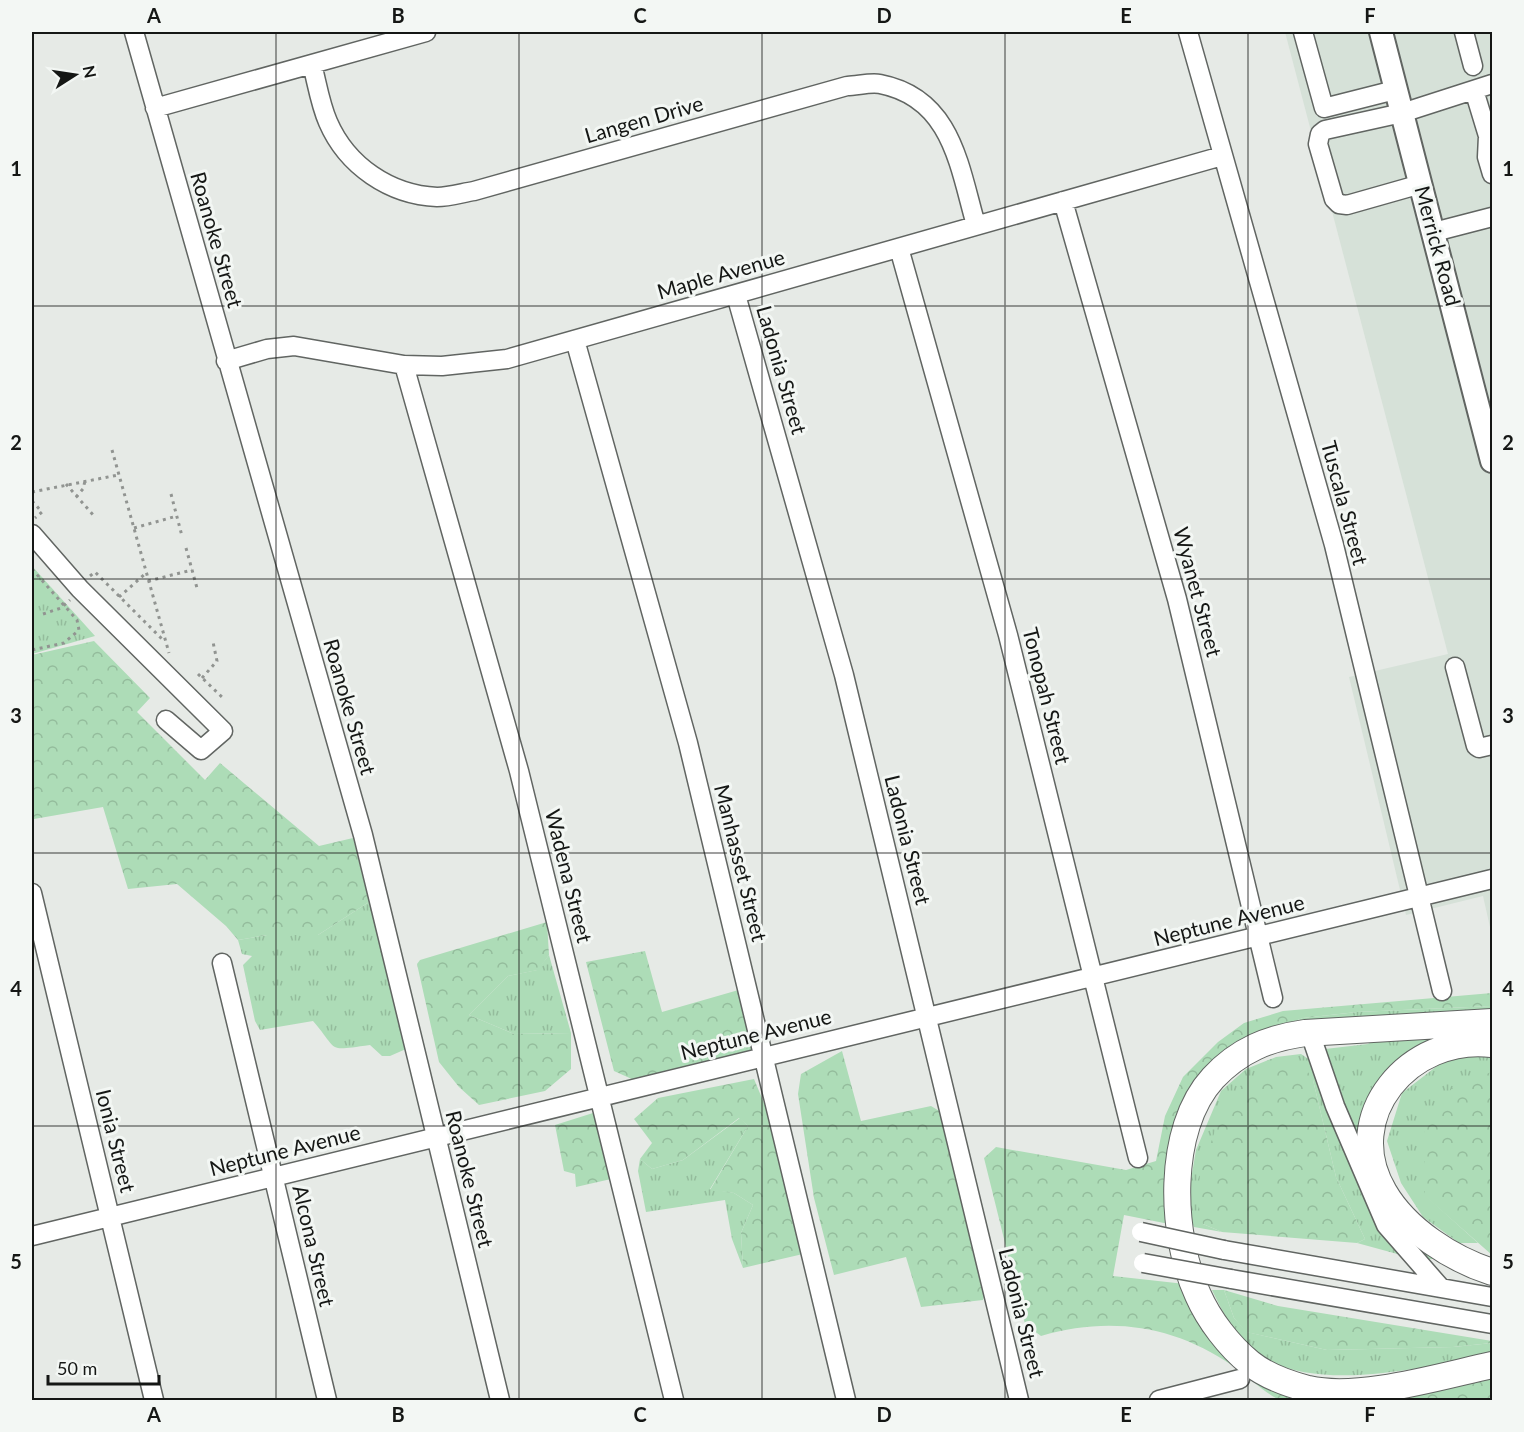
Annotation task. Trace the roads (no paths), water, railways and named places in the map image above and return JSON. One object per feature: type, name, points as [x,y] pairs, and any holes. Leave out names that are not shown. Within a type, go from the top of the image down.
[{"type":"highway","points":[[1492,1023],[1310,1033],[1263,1042],[1232,1060],[1212,1079],[1195,1107],[1183,1136],[1177,1200],[1183,1240],[1197,1294],[1231,1344],[1251,1364],[1279,1380],[1311,1389],[1345,1392],[1377,1388],[1492,1365]]},
{"type":"highway","points":[[1492,1044],[1450,1045],[1424,1055],[1403,1071],[1386,1091],[1375,1116],[1372,1163],[1383,1190],[1397,1212],[1421,1233],[1450,1252],[1492,1272]]},
{"type":"main road","name":"Merrick Road","points":[[1381,32],[1492,461]]},
{"type":"street","name":"Roanoke Street","points":[[134,32],[363,836],[500,1401]]},
{"type":"street","points":[[155,108],[426,32]]},
{"type":"street","name":"Tuscala Street","points":[[1188,32],[1334,545],[1442,990]]},
{"type":"street","points":[[1303,32],[1324,108],[1395,90]]},
{"type":"street","points":[[1464,32],[1473,66]]},
{"type":"street","name":"Langen Drive","points":[[312,64],[328,122],[346,153],[372,177],[406,193],[439,197],[474,191],[847,86],[878,84],[910,94],[933,112],[952,140],[976,225]]},
{"type":"street","points":[[1421,184],[1347,205],[1339,204],[1334,199],[1318,144],[1320,134],[1325,130],[1402,113],[1492,84]]},
{"type":"street","points":[[1474,90],[1488,136],[1487,157],[1492,174]]},
{"type":"street","name":"Maple Avenue","points":[[226,361],[267,349],[294,345],[404,365],[477,364],[575,340],[1222,156]]},
{"type":"street","name":"Wyanet Street","points":[[1063,201],[1177,599],[1273,998]]},
{"type":"street","points":[[1434,232],[1492,217]]},
{"type":"street","name":"Tonopah Street","points":[[899,248],[1008,635],[1138,1158]]},
{"type":"street","name":"Ladonia Street","points":[[736,295],[844,675],[1019,1401]]},
{"type":"street","name":"Manhasset Street","points":[[575,340],[688,743],[846,1401]]},
{"type":"street","name":"Wadena Street","points":[[404,365],[519,771],[674,1401]]},
{"type":"street","points":[[32,527],[82,583],[223,730],[201,750],[166,720]]},
{"type":"street","points":[[1455,667],[1476,746],[1479,748],[1492,745]]},
{"type":"street","name":"Neptune Avenue","points":[[32,1236],[1492,879]]},
{"type":"street","name":"Ionia Street","points":[[32,893],[154,1401]]},
{"type":"street","name":"Alcona Street","points":[[222,963],[327,1401]]},
{"type":"street","points":[[1310,1033],[1335,1106],[1386,1225],[1441,1288]]},
{"type":"street","points":[[1141,1232],[1224,1250],[1492,1297]]},
{"type":"street","points":[[1143,1263],[1492,1324]]},
{"type":"street","points":[[1159,1401],[1240,1379]]}]
